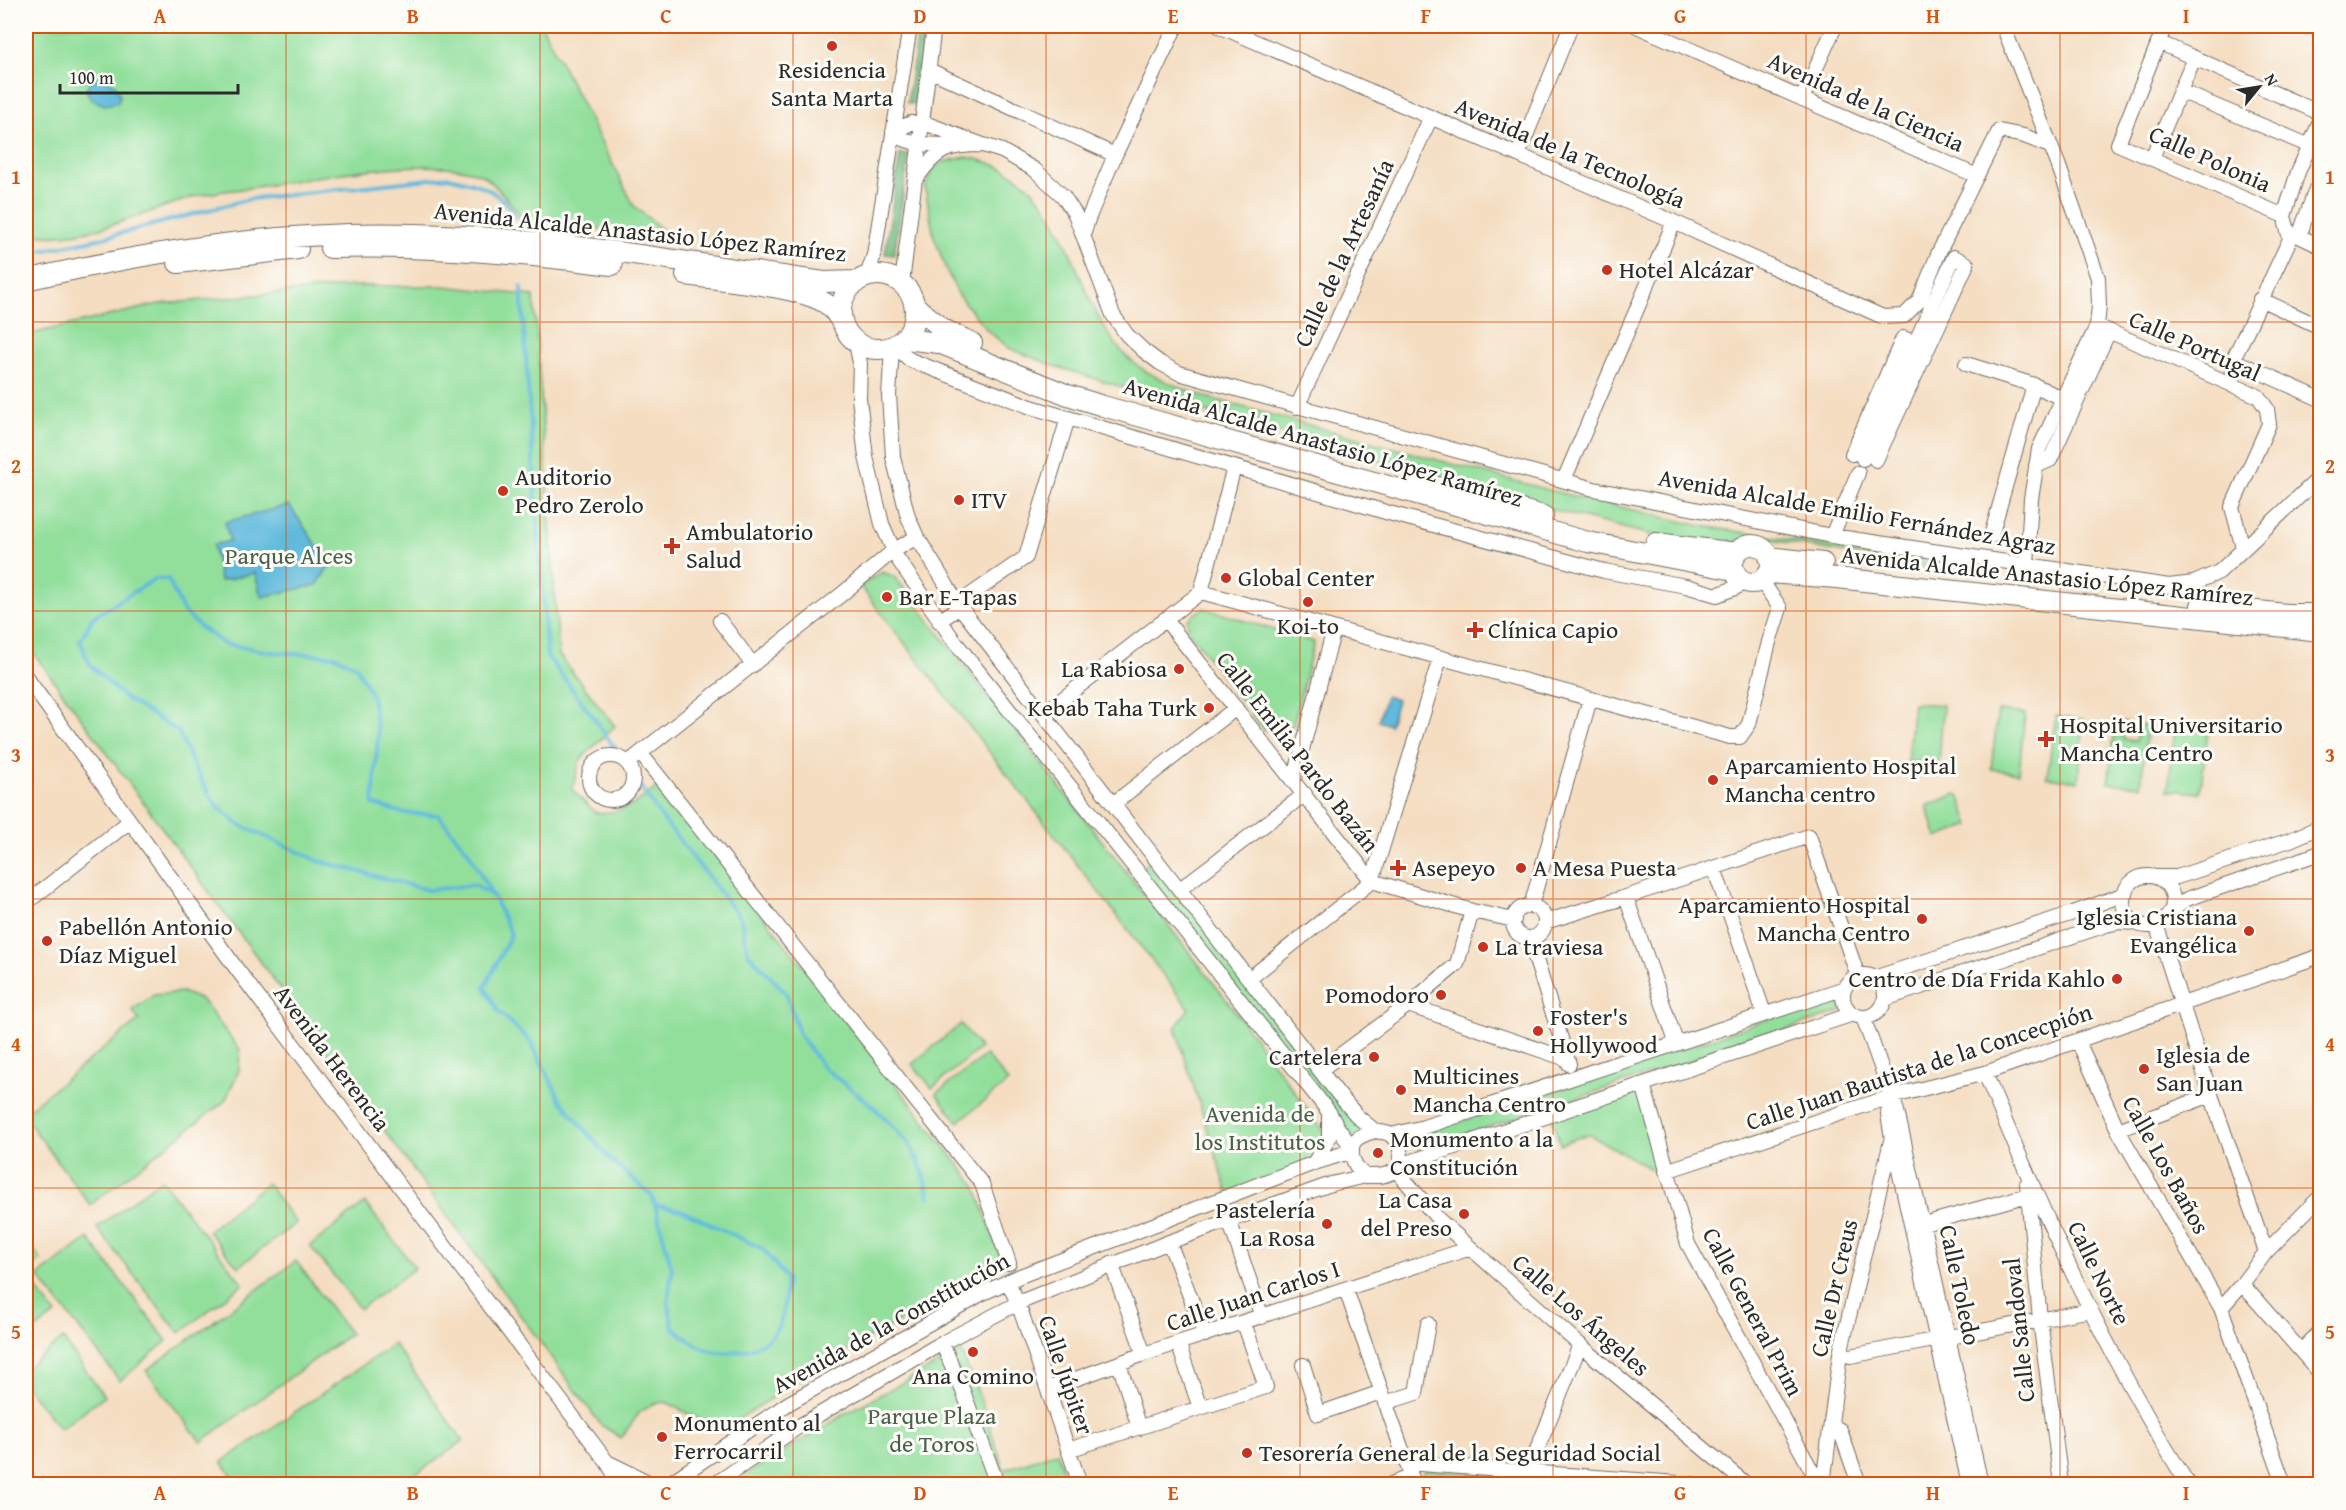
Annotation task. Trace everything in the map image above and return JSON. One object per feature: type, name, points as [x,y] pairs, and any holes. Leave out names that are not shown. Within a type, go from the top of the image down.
[{"type":"street","points":[[862,279],[874,255],[910,26]]},
{"type":"street","points":[[902,283],[934,26]]},
{"type":"street","points":[[1083,236],[1115,155],[1176,26]]},
{"type":"street","name":"Avenida de la Tecnología","points":[[1219,26],[1245,31],[1431,117],[1674,222],[1883,317],[1904,316],[1919,301],[1939,252],[1977,176]]},
{"type":"street","points":[[1518,155],[1571,26]]},
{"type":"street","name":"Avenida de la Ciencia","points":[[1637,26],[1977,176]]},
{"type":"street","points":[[1802,99],[1835,26]]},
{"type":"street","points":[[2003,26],[2098,278],[2103,329],[2050,460],[2036,466]]},
{"type":"street","points":[[2165,26],[2158,42],[2320,113]]},
{"type":"street","name":"Calle Polonia","points":[[2158,42],[2118,144],[2284,216]]},
{"type":"street","points":[[2152,158],[2194,58]]},
{"type":"street","points":[[929,70],[1115,155]]},
{"type":"street","points":[[2180,91],[2310,146]]},
{"type":"street","name":"Calle de la Artesanía","points":[[1297,407],[1431,117]]},
{"type":"street","points":[[893,132],[904,125],[922,122]]},
{"type":"street","name":"Avenida Alcalde Emilio Fernández Agraz","points":[[922,122],[1002,151],[1035,170],[1063,196],[1075,214],[1113,315],[1127,335],[1160,363],[1179,373],[1594,489],[1832,536],[2169,586],[2194,583],[2219,572],[2320,477]]},
{"type":"street","points":[[2233,386],[2233,360],[2290,239],[2284,216],[2298,172],[2320,122]]},
{"type":"street","points":[[1977,176],[1999,131],[2024,136],[2050,146]]},
{"type":"street","points":[[893,132],[901,140],[920,143],[983,145]]},
{"type":"street","points":[[915,181],[927,163],[942,151],[958,146]]},
{"type":"street","points":[[2298,172],[2320,182]]},
{"type":"street","points":[[2320,189],[2316,189],[2299,236],[2320,246]]},
{"type":"street","points":[[1564,480],[1674,222]]},
{"type":"street","name":"Avenida Alcalde Anastasio López Ramírez","points":[[26,280],[76,268],[206,246],[270,238],[380,234],[467,236],[560,244],[824,282],[862,279]]},
{"type":"street","points":[[2290,239],[2320,253]]},
{"type":"street","name":"Avenida Alcalde Anastasio López Ramírez","points":[[26,294],[138,270],[285,250],[372,247],[440,249],[571,260],[777,288],[815,297],[829,306],[842,323]]},
{"type":"street","points":[[1915,342],[1954,257],[1967,264],[1930,348],[1863,458],[1903,338],[1930,348]]},
{"type":"street","points":[[879,274],[902,283],[911,294],[915,306],[916,318],[912,329],[897,344],[873,350],[856,343],[842,323],[843,300],[848,289],[862,279],[879,274]]},
{"type":"street","points":[[2260,299],[2320,327]]},
{"type":"street","name":"Avenida Alcalde Anastasio López Ramírez","points":[[915,306],[944,329],[967,341],[1107,395],[1584,528],[1663,544],[1736,567]]},
{"type":"street","points":[[2026,565],[2039,448],[2063,399],[2103,329]]},
{"type":"street","name":"Calle Portugal","points":[[2103,329],[2258,396],[2267,409],[2269,424],[2232,507],[2243,548]]},
{"type":"street","points":[[856,343],[860,363],[859,398],[866,457],[882,524],[893,551],[939,621],[1329,1112],[1352,1150],[1357,1168],[1366,1176],[1382,1176],[1398,1167],[1643,1084],[1858,1016],[1873,1015],[1885,999],[2106,925],[2137,922]]},
{"type":"street","name":"Avenida Alcalde Anastasio López Ramírez","points":[[897,344],[939,343],[1068,395],[1103,406],[1588,542],[1736,567]]},
{"type":"street","points":[[897,344],[910,360],[1031,407],[1389,513],[1604,571],[1686,586],[1717,595],[1737,587],[1736,567],[1742,547],[1758,546],[1765,550],[1766,570],[1780,608],[1768,642],[1749,724],[1740,737],[1730,737],[1201,592]]},
{"type":"street","points":[[897,344],[889,395],[892,457],[908,517],[916,537],[960,607],[1320,1070],[1358,1117],[1375,1131],[1391,1135],[1424,1127],[1845,988]]},
{"type":"street","points":[[2233,360],[2320,399]]},
{"type":"street","points":[[1966,363],[2034,385],[2063,399]]},
{"type":"street","points":[[1991,536],[2034,385]]},
{"type":"street","points":[[939,621],[960,607],[969,596],[1026,557],[1068,418]]},
{"type":"street","points":[[1043,714],[1201,592],[1234,467]]},
{"type":"street","points":[[1832,536],[1858,473]]},
{"type":"street","points":[[629,762],[893,551],[916,537]]},
{"type":"street","points":[[1736,567],[1749,583],[1766,570]]},
{"type":"street","name":"Avenida Alcalde Anastasio López Ramírez","points":[[1766,570],[2010,585],[2286,614],[2320,614]]},
{"type":"street","name":"Avenida Alcalde Anastasio López Ramírez","points":[[1766,570],[2320,631]]},
{"type":"street","name":"Calle Emilia Pardo Bazán","points":[[1165,619],[1372,881],[1472,911],[1514,920]]},
{"type":"street","points":[[720,621],[753,664]]},
{"type":"street","points":[[1293,780],[1334,628]]},
{"type":"street","points":[[1249,978],[1372,881],[1440,657]]},
{"type":"street","name":"Avenida Herencia","points":[[26,677],[243,977],[607,1462],[620,1485]]},
{"type":"street","points":[[1531,906],[1590,699]]},
{"type":"street","points":[[1113,804],[1236,708]]},
{"type":"street","points":[[641,754],[982,1184],[1009,1263]]},
{"type":"street","points":[[1180,889],[1305,794]]},
{"type":"street","points":[[26,903],[130,821]]},
{"type":"street","points":[[2320,827],[2290,840],[2177,878],[2140,877],[2133,881],[2125,894],[2125,907],[2127,913],[2137,922],[2143,925],[2156,924],[2187,898],[2320,853]]},
{"type":"street","points":[[1529,938],[1540,933],[1545,922],[1809,836],[1858,976]]},
{"type":"street","points":[[1137,871],[1155,858]]},
{"type":"street","points":[[1714,868],[1764,1013]]},
{"type":"street","points":[[2156,877],[2171,891],[2173,898],[2170,912]]},
{"type":"street","points":[[1858,1016],[1843,1000],[1845,988],[1852,978],[1858,976],[1874,978],[2125,894]]},
{"type":"street","points":[[1626,897],[1676,1042]]},
{"type":"street","points":[[1545,922],[1539,910],[1531,906],[1519,909],[1514,920],[1517,932],[1529,938],[1574,1078]]},
{"type":"street","points":[[1320,1070],[1408,1005],[1457,964],[1472,911]]},
{"type":"street","points":[[2156,924],[2211,1095],[2266,1252]]},
{"type":"street","name":"Calle Juan Bautista de la Concecpión","points":[[1666,1172],[1890,1097],[1985,1073],[2320,956]]},
{"type":"street","points":[[1874,978],[1882,987],[1885,999]]},
{"type":"street","points":[[1408,1005],[1567,1059]]},
{"type":"street","name":"Calle Toledo","points":[[1858,1016],[1897,1111],[1924,1224],[1969,1485]]},
{"type":"street","name":"Calle Los Baños","points":[[2078,1041],[2118,1130],[2221,1308],[2284,1485]]},
{"type":"street","name":"Calle Norte","points":[[1985,1073],[2025,1170],[2091,1310],[2188,1485]]},
{"type":"street","name":"Calle General Prim","points":[[1643,1084],[1688,1244],[1821,1485]]},
{"type":"street","points":[[2118,1130],[2211,1095]]},
{"type":"street","name":"Calle Toledo","points":[[1890,1097],[1888,1114],[1892,1139],[1981,1485]]},
{"type":"street","points":[[1314,1163],[1329,1138],[1329,1112]]},
{"type":"street","points":[[1352,1150],[1354,1142],[1375,1131]]},
{"type":"street","points":[[1391,1135],[1400,1150],[1398,1167]]},
{"type":"street","name":"Calle Dr Creus","points":[[1821,1485],[1840,1354],[1892,1139]]},
{"type":"street","name":"Avenida de la Constitución","points":[[666,1485],[789,1403],[981,1294],[1352,1150]]},
{"type":"street","name":"Calle Los Ángeles","points":[[1398,1167],[1439,1220],[1580,1345],[1746,1485]]},
{"type":"street","name":"Calle Sandoval","points":[[2025,1170],[2040,1319],[2061,1485]]},
{"type":"street","name":"Avenida de la Constitución","points":[[715,1485],[801,1425],[942,1343],[1018,1303],[1112,1263],[1228,1220],[1331,1184],[1366,1176]]},
{"type":"street","points":[[1924,1224],[2028,1195]]},
{"type":"street","points":[[2221,1308],[2266,1252],[2320,1197]]},
{"type":"street","points":[[1228,1220],[1262,1317]]},
{"type":"street","points":[[1169,1242],[1205,1335]]},
{"type":"street","name":"Calle Juan Carlos I","points":[[1048,1389],[1144,1354],[1471,1248]]},
{"type":"street","points":[[1112,1263],[1144,1354]]},
{"type":"street","name":"Calle Júpiter","points":[[1008,1282],[1018,1303],[1080,1485]]},
{"type":"street","points":[[2242,1284],[2320,1373]]},
{"type":"street","points":[[1346,1290],[1412,1481],[1391,1485]]},
{"type":"street","points":[[1840,1354],[1850,1356],[2091,1310]]},
{"type":"street","points":[[1068,1450],[1266,1387],[1244,1323]]},
{"type":"street","points":[[1303,1365],[1318,1414],[1383,1398],[1416,1393],[1428,1324]]},
{"type":"street","points":[[2301,1351],[2320,1332]]},
{"type":"street","points":[[942,1343],[963,1391],[997,1485]]},
{"type":"street","points":[[1178,1343],[1200,1408]]},
{"type":"street","points":[[1526,1479],[1580,1345]]},
{"type":"street","points":[[1119,1364],[1139,1428]]},
{"type":"street","points":[[1831,1425],[1840,1430],[1859,1485]]},
{"type":"street","name":"Avenida Herencia","points":[[607,1462],[647,1484],[666,1485]]},
{"type":"street","points":[[1406,1463],[1526,1479],[1683,1484]]},
{"type":"green space","points":[[26,26],[542,26],[634,206],[671,237],[525,221],[490,180],[465,170],[438,166],[340,173],[212,193],[177,202],[91,231],[47,235],[26,233]]},
{"type":"green space","points":[[919,26],[926,26],[914,104],[907,103]]},
{"type":"green space","points":[[900,154],[909,155],[894,255],[885,254]]},
{"type":"green space","points":[[966,157],[1001,168],[1028,186],[1048,209],[1063,236],[1103,325],[1122,352],[1139,367],[1170,383],[1202,396],[1552,491],[1697,525],[1974,569],[1974,575],[1759,538],[1740,540],[1722,546],[1651,535],[1541,507],[1167,401],[1054,366],[1009,348],[987,330],[959,296],[934,237],[925,188],[929,178],[934,168],[943,162]]},
{"type":"green space","name":"Parque Alces","points":[[354,286],[443,286],[534,296],[559,655],[615,726],[580,760],[572,790],[596,813],[616,811],[631,806],[660,785],[975,1185],[1004,1267],[862,1341],[720,1431],[666,1402],[652,1404],[640,1412],[621,1438],[601,1425],[26,643],[26,335],[159,304]]},
{"type":"green space","name":"Avenida de los Institutos","points":[[882,572],[895,577],[1226,999],[1329,1138],[1314,1163],[1229,1196],[1175,1028],[1189,1008],[860,586]]},
{"type":"green space","points":[[1203,608],[1314,642],[1293,726],[1264,730],[1189,632],[1187,620]]},
{"type":"green space","points":[[1913,703],[1943,705],[1939,764],[1907,762]]},
{"type":"green space","points":[[1998,711],[2025,714],[2019,773],[1991,769]]},
{"type":"green space","points":[[2056,716],[2084,720],[2078,781],[2047,777]]},
{"type":"green space","points":[[2116,722],[2127,722],[2126,727],[2123,728],[2123,739],[2136,741],[2137,730],[2134,724],[2147,725],[2141,786],[2108,783]]},
{"type":"green space","points":[[2175,729],[2208,732],[2200,793],[2168,790]]},
{"type":"green space","points":[[1956,794],[1959,795],[1970,825],[1937,838],[1927,806]]},
{"type":"green space","points":[[1155,858],[1375,1131],[1354,1142],[1137,871]]},
{"type":"green space","points":[[182,992],[202,1000],[240,1050],[239,1070],[225,1101],[90,1205],[26,1119],[26,1111],[139,1020],[132,1010],[154,995]]},
{"type":"green space","points":[[1837,996],[1837,1002],[1843,1011],[1418,1150],[1416,1135],[1519,1103]]},
{"type":"green space","points":[[961,1024],[980,1048],[932,1088],[912,1064]]},
{"type":"green space","points":[[986,1055],[1008,1082],[958,1122],[936,1094]]},
{"type":"green space","points":[[1643,1084],[1666,1171],[1653,1170],[1588,1134],[1560,1144],[1551,1115]]},
{"type":"green space","points":[[161,1179],[243,1284],[179,1333],[97,1228]]},
{"type":"green space","points":[[267,1183],[296,1223],[238,1267],[208,1231]]},
{"type":"green space","points":[[365,1203],[415,1268],[360,1309],[310,1246]]},
{"type":"green space","points":[[26,1238],[41,1260],[26,1271]]},
{"type":"green space","points":[[88,1238],[167,1341],[120,1381],[38,1276]]},
{"type":"green space","points":[[296,1261],[350,1334],[201,1442],[146,1371]]},
{"type":"green space","points":[[30,1281],[56,1314],[26,1336],[26,1285]]},
{"type":"green space","points":[[63,1339],[104,1396],[60,1429],[26,1387],[26,1368]]},
{"type":"green space","points":[[394,1344],[463,1441],[402,1484],[238,1484],[222,1462]]},
{"type":"green space","name":"Parque Plaza de Toros","points":[[961,1351],[981,1400],[1004,1470],[1057,1452],[1067,1484],[731,1484],[843,1415]]},
{"type":"green space","points":[[1426,1470],[1513,1476],[1517,1484],[1420,1484],[1418,1480]]},
{"type":"water","points":[[101,77],[115,85],[120,95],[118,102],[105,105],[92,100],[86,90],[90,82]]},
{"type":"water","points":[[289,505],[330,565],[317,585],[261,597],[255,573],[220,581],[213,545],[230,541],[225,522]]},
{"type":"water","points":[[1386,696],[1397,700],[1390,725],[1378,721]]},
{"type":"waterway","points":[[26,254],[103,238],[250,199],[448,177],[488,189],[503,200],[517,218]]},
{"type":"waterway","points":[[521,287],[547,656],[599,725],[659,814],[741,919],[748,953],[786,993],[800,1036],[823,1067],[875,1108],[908,1142],[921,1166],[930,1197]]},
{"type":"waterway","points":[[493,896],[475,885],[428,890],[319,861],[238,824],[216,805],[195,769],[178,731],[125,698],[90,665],[80,641],[93,617],[155,579],[168,579],[183,611],[200,627],[224,644],[271,652],[335,656],[356,666],[372,696],[378,736],[373,804],[403,813],[438,815],[468,851],[493,896],[511,934],[485,987],[498,1011],[530,1041],[561,1101],[608,1157],[652,1196],[655,1205],[681,1210],[763,1249],[787,1279],[781,1320],[773,1334],[765,1341],[744,1350],[710,1351],[673,1328],[668,1302],[672,1269],[655,1205]]},
{"type":"place","name":"Residencia Santa Marta","points":[[832,46]]},
{"type":"place","name":"Hotel Alcázar","points":[[1607,270]]},
{"type":"place","name":"Auditorio Pedro Zerolo","points":[[503,491]]},
{"type":"place","name":"ITV","points":[[959,500]]},
{"type":"place","name":"Ambulatorio Salud","points":[[672,546]]},
{"type":"place","name":"Global Center","points":[[1226,578]]},
{"type":"place","name":"Bar E-Tapas","points":[[887,597]]},
{"type":"place","name":"Koi-to","points":[[1308,602]]},
{"type":"place","name":"Clínica Capio","points":[[1475,630]]},
{"type":"place","name":"La Rabiosa","points":[[1179,669]]},
{"type":"place","name":"Kebab Taha Turk","points":[[1209,708]]},
{"type":"place","name":"Hospital Universitario Mancha Centro","points":[[2046,739]]},
{"type":"place","name":"Aparcamiento Hospital Mancha centro","points":[[1713,780]]},
{"type":"place","name":"Asepeyo","points":[[1398,868]]},
{"type":"place","name":"A Mesa Puesta","points":[[1521,868]]},
{"type":"place","name":"Aparcamiento Hospital Mancha Centro","points":[[1922,919]]},
{"type":"place","name":"Iglesia Cristiana Evangélica","points":[[2249,931]]},
{"type":"place","name":"Pabellón Antonio Díaz Miguel","points":[[47,941]]},
{"type":"place","name":"La traviesa","points":[[1483,947]]},
{"type":"place","name":"Centro de Día Frida Kahlo","points":[[2117,979]]},
{"type":"place","name":"Pomodoro","points":[[1441,995]]},
{"type":"place","name":"Foster's Hollywood","points":[[1538,1031]]},
{"type":"place","name":"Cartelera","points":[[1374,1057]]},
{"type":"place","name":"Iglesia de San Juan","points":[[2144,1069]]},
{"type":"place","name":"Multicines Mancha Centro","points":[[1401,1090]]},
{"type":"place","name":"Monumento a la Constitución","points":[[1378,1153]]},
{"type":"place","name":"La Casa del Preso","points":[[1464,1214]]},
{"type":"place","name":"Pastelería La Rosa","points":[[1327,1224]]},
{"type":"place","name":"Ana Comino","points":[[973,1352]]},
{"type":"place","name":"Monumento al Ferrocarril","points":[[662,1437]]},
{"type":"place","name":"Tesorería General de la Seguridad Social","points":[[1247,1453]]}]
